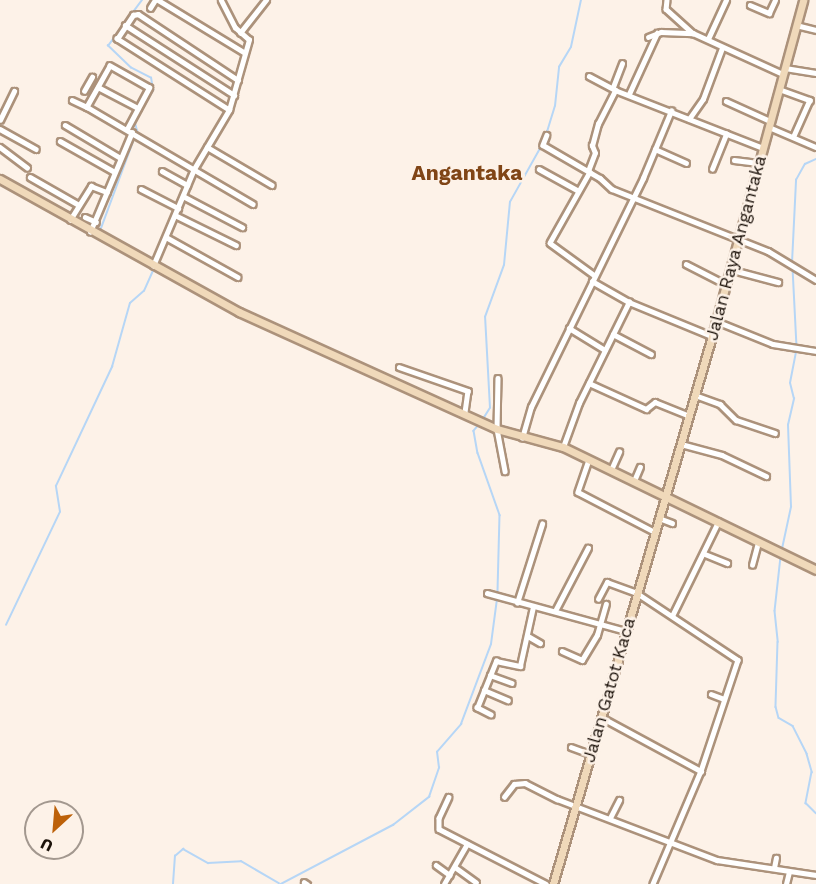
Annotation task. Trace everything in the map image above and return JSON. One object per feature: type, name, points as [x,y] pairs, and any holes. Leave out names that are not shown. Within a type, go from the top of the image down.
[{"type":"main road","name":"Jalan Raya Angantaka","points":[[666,495],[712,336],[803,0]]},
{"type":"main road","points":[[0,179],[153,266],[336,358],[497,429],[522,438],[563,447],[666,495],[816,570]]},
{"type":"main road","name":"Jalan Gatot Kaca","points":[[553,884],[666,495]]},
{"type":"street","points":[[150,8],[156,0],[220,41],[244,52]]},
{"type":"street","points":[[153,266],[194,169],[229,110],[249,39],[240,33],[221,0]]},
{"type":"street","points":[[240,33],[266,0]]},
{"type":"street","points":[[667,0],[666,9],[693,33],[722,48],[784,71],[816,74]]},
{"type":"street","points":[[708,39],[726,0]]},
{"type":"street","points":[[750,4],[770,13],[776,0]]},
{"type":"street","points":[[229,110],[118,40],[125,25],[138,14],[238,80]]},
{"type":"street","points":[[796,24],[816,30]]},
{"type":"street","points":[[125,25],[234,94]]},
{"type":"street","points":[[648,37],[657,33],[693,33]]},
{"type":"street","points":[[629,94],[657,33]]},
{"type":"street","points":[[689,119],[703,99],[722,48]]},
{"type":"street","points":[[594,275],[550,244],[577,190],[589,172],[598,124],[614,89],[622,64]]},
{"type":"street","points":[[87,107],[110,66],[147,85],[149,90],[138,108],[96,222],[90,232]]},
{"type":"street","points":[[84,91],[93,75],[101,81]]},
{"type":"street","points":[[590,76],[614,89],[762,148]]},
{"type":"street","points":[[98,87],[138,108]]},
{"type":"street","points":[[779,89],[810,100],[816,98]]},
{"type":"street","points":[[0,120],[14,92]]},
{"type":"street","points":[[72,100],[253,204]]},
{"type":"street","points":[[794,136],[810,100]]},
{"type":"street","points":[[726,101],[816,147]]},
{"type":"street","points":[[522,438],[531,407],[594,275],[633,200],[671,111]]},
{"type":"street","points":[[65,125],[120,157]]},
{"type":"street","points":[[0,129],[36,149]]},
{"type":"street","points":[[712,169],[726,134]]},
{"type":"street","points":[[547,135],[543,145],[633,200],[778,256],[816,280]]},
{"type":"street","points":[[60,141],[113,171]]},
{"type":"street","points":[[0,147],[27,167]]},
{"type":"street","points":[[207,147],[272,185]]},
{"type":"street","points":[[655,149],[686,163]]},
{"type":"street","points":[[734,160],[758,163]]},
{"type":"street","points":[[539,169],[577,190]]},
{"type":"street","points":[[162,171],[187,185]]},
{"type":"street","points":[[30,177],[79,205]]},
{"type":"street","points":[[70,220],[92,186],[107,192]]},
{"type":"street","points":[[141,189],[178,208]]},
{"type":"street","points":[[183,196],[242,227]]},
{"type":"street","points":[[175,215],[236,245]]},
{"type":"street","points":[[85,217],[96,222]]},
{"type":"street","points":[[166,237],[238,277]]},
{"type":"street","points":[[686,264],[725,284]]},
{"type":"street","points":[[729,269],[778,282]]},
{"type":"street","points":[[592,281],[629,302],[712,336]]},
{"type":"street","points":[[563,447],[589,383],[629,302]]},
{"type":"street","points":[[716,321],[773,344],[816,351]]},
{"type":"street","points":[[569,328],[605,350]]},
{"type":"street","points":[[613,334],[651,354]]},
{"type":"street","points":[[399,367],[468,391],[465,413]]},
{"type":"street","points":[[498,378],[497,429],[505,471]]},
{"type":"street","points":[[589,383],[646,409],[655,402],[689,416]]},
{"type":"street","points":[[695,395],[720,404],[736,420],[776,434]]},
{"type":"street","points":[[681,444],[722,455],[766,476]]},
{"type":"street","points":[[611,470],[620,452]]},
{"type":"street","points":[[589,460],[578,492],[655,532]]},
{"type":"street","points":[[634,481],[640,466]]},
{"type":"street","points":[[659,518],[672,523]]},
{"type":"street","points":[[672,616],[705,554],[718,522]]},
{"type":"street","points":[[517,603],[542,524]]},
{"type":"street","points":[[752,565],[758,542]]},
{"type":"street","points":[[555,612],[588,548]]},
{"type":"street","points":[[705,554],[727,563]]},
{"type":"street","points":[[598,599],[607,582],[637,593],[738,659],[701,771],[653,884]]},
{"type":"street","points":[[487,593],[626,631]]},
{"type":"street","points":[[562,651],[582,660],[602,624],[606,604]]},
{"type":"street","points":[[491,715],[477,708],[484,690],[496,660],[520,666],[533,607]]},
{"type":"street","points":[[528,636],[540,643]]},
{"type":"street","points":[[490,675],[512,683]]},
{"type":"street","points":[[484,690],[508,700]]},
{"type":"street","points":[[711,694],[724,699]]},
{"type":"street","points":[[602,717],[701,771]]},
{"type":"street","points":[[571,747],[590,754]]},
{"type":"street","points":[[504,797],[513,785],[523,782],[575,806],[717,860],[816,875]]},
{"type":"street","points":[[449,797],[438,828],[546,884]]},
{"type":"street","points":[[610,818],[619,800]]},
{"type":"street","points":[[444,884],[467,844]]},
{"type":"street","points":[[774,868],[776,858]]},
{"type":"street","points":[[436,865],[450,875]]},
{"type":"street","points":[[455,867],[476,882]]},
{"type":"street","points":[[786,884],[789,872]]},
{"type":"waterway","points":[[100,231],[137,131],[135,123],[153,90],[151,78],[131,68],[108,46],[142,0]]},
{"type":"waterway","points":[[547,132],[555,106],[559,67],[571,47],[581,0]]},
{"type":"waterway","points":[[483,419],[490,408],[485,317],[504,265],[510,202],[542,145]]},
{"type":"waterway","points":[[792,263],[796,180],[805,164],[816,159]]},
{"type":"waterway","points":[[793,268],[797,346]]},
{"type":"waterway","points":[[6,625],[60,512],[56,486],[112,367],[130,303],[144,291],[154,269]]},
{"type":"waterway","points":[[782,549],[791,507],[788,425],[794,399],[790,383],[796,351]]},
{"type":"waterway","points":[[479,425],[474,431],[478,453],[500,515],[498,594]]},
{"type":"waterway","points":[[781,557],[775,611],[778,642],[776,707],[779,718],[793,726],[807,754],[812,772],[806,803],[816,813]]},
{"type":"waterway","points":[[281,884],[393,825],[429,797],[439,768],[437,752],[461,724],[491,644],[497,599]]},
{"type":"waterway","points":[[173,884],[175,856],[183,849],[208,863],[241,861],[279,883]]},
{"type":"district","name":"Angantaka","points":[[467,173]]}]
